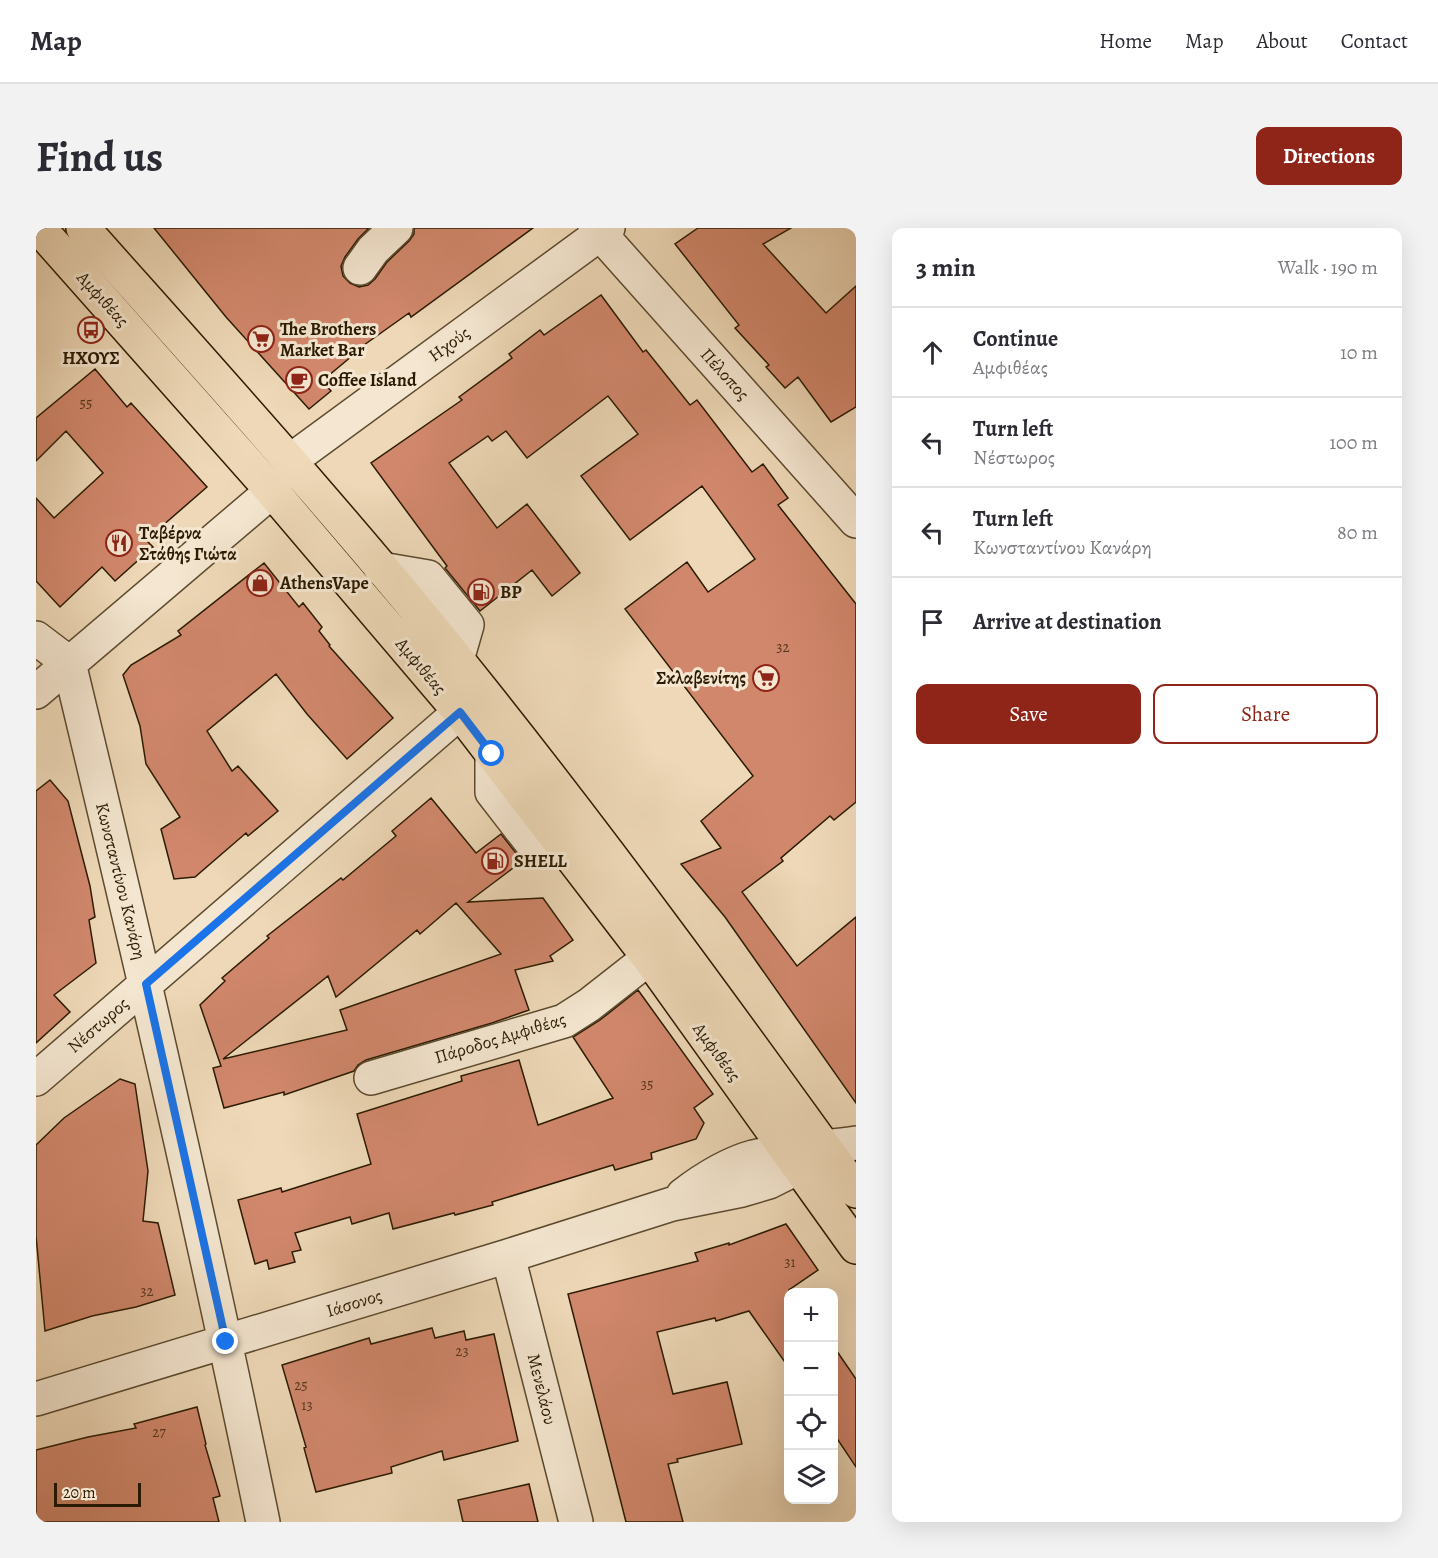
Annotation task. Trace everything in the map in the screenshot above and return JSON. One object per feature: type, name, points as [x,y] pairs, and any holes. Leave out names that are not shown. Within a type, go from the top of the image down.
[{"type":"main road","name":"Αμφιθέας","points":[[39,228],[272,491],[460,712],[649,958],[856,1247]]},
{"type":"main road","name":"Αμφιθέας","points":[[83,228],[290,461],[456,660],[636,890],[841,1145],[856,1191]]},
{"type":"street","points":[[360,267],[373,250],[396,228]]},
{"type":"street","name":"Ηχούς","points":[[290,461],[600,230]]},
{"type":"street","name":"Πέλοπος","points":[[600,230],[856,521]]},
{"type":"street","points":[[36,692],[272,491]]},
{"type":"street","points":[[36,638],[69,663]]},
{"type":"street","name":"Κωνσταντίνου Κανάρη","points":[[69,663],[146,984],[226,1342],[263,1522]]},
{"type":"street","name":"Νέστωρος","points":[[36,1079],[460,712]]},
{"type":"street","name":"Πάροδος Αμφιθέας","points":[[371,1078],[564,1021],[590,1005],[649,958]]},
{"type":"street","name":"Ιάσονος","points":[[36,1399],[672,1204],[695,1186],[726,1168],[751,1158],[793,1158],[841,1145]]},
{"type":"street","name":"Μενελάου","points":[[508,1256],[576,1522]]},
{"type":"building","points":[[154,228],[369,228],[358,239],[341,266],[343,276],[350,283],[359,287],[368,285],[375,279],[387,262],[409,241],[414,234],[414,228],[533,228],[411,317],[409,313],[357,350],[322,381],[331,391],[309,409],[226,317]]},
{"type":"building","points":[[698,228],[791,228],[763,244],[826,313],[856,286],[856,407],[831,422],[798,377],[785,388],[766,367],[769,365],[735,328],[739,325],[675,244]]},
{"type":"building","points":[[601,295],[643,352],[646,350],[690,405],[697,400],[752,472],[763,464],[788,498],[778,505],[856,604],[856,802],[834,820],[830,816],[781,858],[783,861],[742,892],[797,966],[856,917],[856,1103],[725,917],[681,864],[721,848],[701,821],[753,776],[625,609],[687,562],[708,592],[755,559],[702,486],[630,540],[581,476],[638,434],[608,396],[527,458],[506,431],[492,441],[488,436],[449,463],[497,528],[527,504],[580,573],[552,596],[532,570],[480,611],[445,568],[447,566],[371,463],[462,400],[459,397],[512,358],[509,354],[540,330],[544,335]]},
{"type":"building","points":[[95,369],[127,407],[131,403],[207,487],[146,540],[153,547],[115,581],[102,567],[60,607],[36,581],[36,498],[54,518],[103,473],[66,431],[36,461],[36,418]]},
{"type":"building","points":[[264,563],[299,607],[303,603],[322,627],[319,631],[329,646],[393,718],[347,759],[307,714],[276,674],[207,731],[232,771],[238,766],[278,811],[248,836],[246,833],[195,877],[174,879],[161,829],[180,817],[146,764],[140,726],[123,675],[131,665],[181,635],[178,631]]},
{"type":"building","points":[[50,780],[68,801],[90,886],[95,917],[89,920],[96,963],[54,995],[70,1012],[36,1043],[36,791]]},
{"type":"building","points":[[431,798],[476,853],[501,834],[515,852],[525,859],[468,902],[543,898],[573,940],[550,956],[553,961],[515,970],[529,1010],[366,1060],[354,1071],[284,1095],[284,1092],[224,1108],[213,1068],[221,1066],[200,1005],[225,981],[222,978],[269,938],[267,936],[341,878],[343,880],[396,836],[392,831]],"holes":[[[456,903],[501,954],[340,1010],[347,1030],[223,1059],[328,976],[336,997],[417,930],[420,934]]]},
{"type":"building","points":[[638,990],[713,1094],[694,1108],[704,1123],[696,1139],[651,1153],[652,1159],[615,1170],[613,1165],[492,1202],[493,1205],[393,1229],[389,1213],[352,1224],[350,1217],[295,1233],[301,1250],[292,1252],[295,1262],[269,1269],[267,1260],[255,1264],[238,1200],[281,1188],[282,1192],[371,1164],[357,1114],[462,1081],[461,1076],[519,1060],[538,1125],[613,1098],[573,1037],[600,1020]]},
{"type":"building","points":[[120,1079],[135,1084],[148,1171],[143,1221],[158,1223],[175,1295],[136,1307],[92,1316],[45,1331],[36,1236],[36,1145],[64,1118]]},
{"type":"building","points":[[786,1224],[818,1270],[792,1288],[784,1288],[784,1361],[749,1311],[716,1321],[715,1318],[657,1332],[673,1394],[727,1382],[742,1444],[677,1459],[678,1462],[668,1464],[683,1522],[626,1522],[568,1294],[698,1261],[695,1253],[729,1243],[729,1245]]},
{"type":"building","points":[[432,1328],[435,1338],[464,1331],[466,1340],[494,1334],[518,1441],[444,1460],[442,1451],[391,1467],[392,1473],[316,1492],[304,1448],[306,1447],[282,1365],[369,1338],[371,1344]]},
{"type":"building","points":[[838,1353],[856,1379],[856,1467],[838,1440]]},
{"type":"building","points":[[197,1407],[220,1496],[213,1498],[219,1522],[36,1522],[36,1450],[136,1428],[134,1424]]},
{"type":"building","points":[[529,1484],[538,1522],[463,1522],[458,1500]]},
{"type":"place","name":"ΗΧΟΥΣ","points":[[91,330]]},
{"type":"place","name":"The Brothers Market Bar","points":[[261,339]]},
{"type":"place","name":"Coffee Island","points":[[299,380]]},
{"type":"place","name":"Ταβέρνα Στάθης Γιώτα","points":[[119,543]]},
{"type":"place","name":"AthensVape","points":[[260,583]]},
{"type":"place","name":"BP","points":[[481,592]]},
{"type":"place","name":"Σκλαβενίτης","points":[[766,678]]},
{"type":"place","name":"SHELL","points":[[495,861]]},
{"type":"route","points":[[226,1342],[146,984],[460,712],[492,754]]}]
